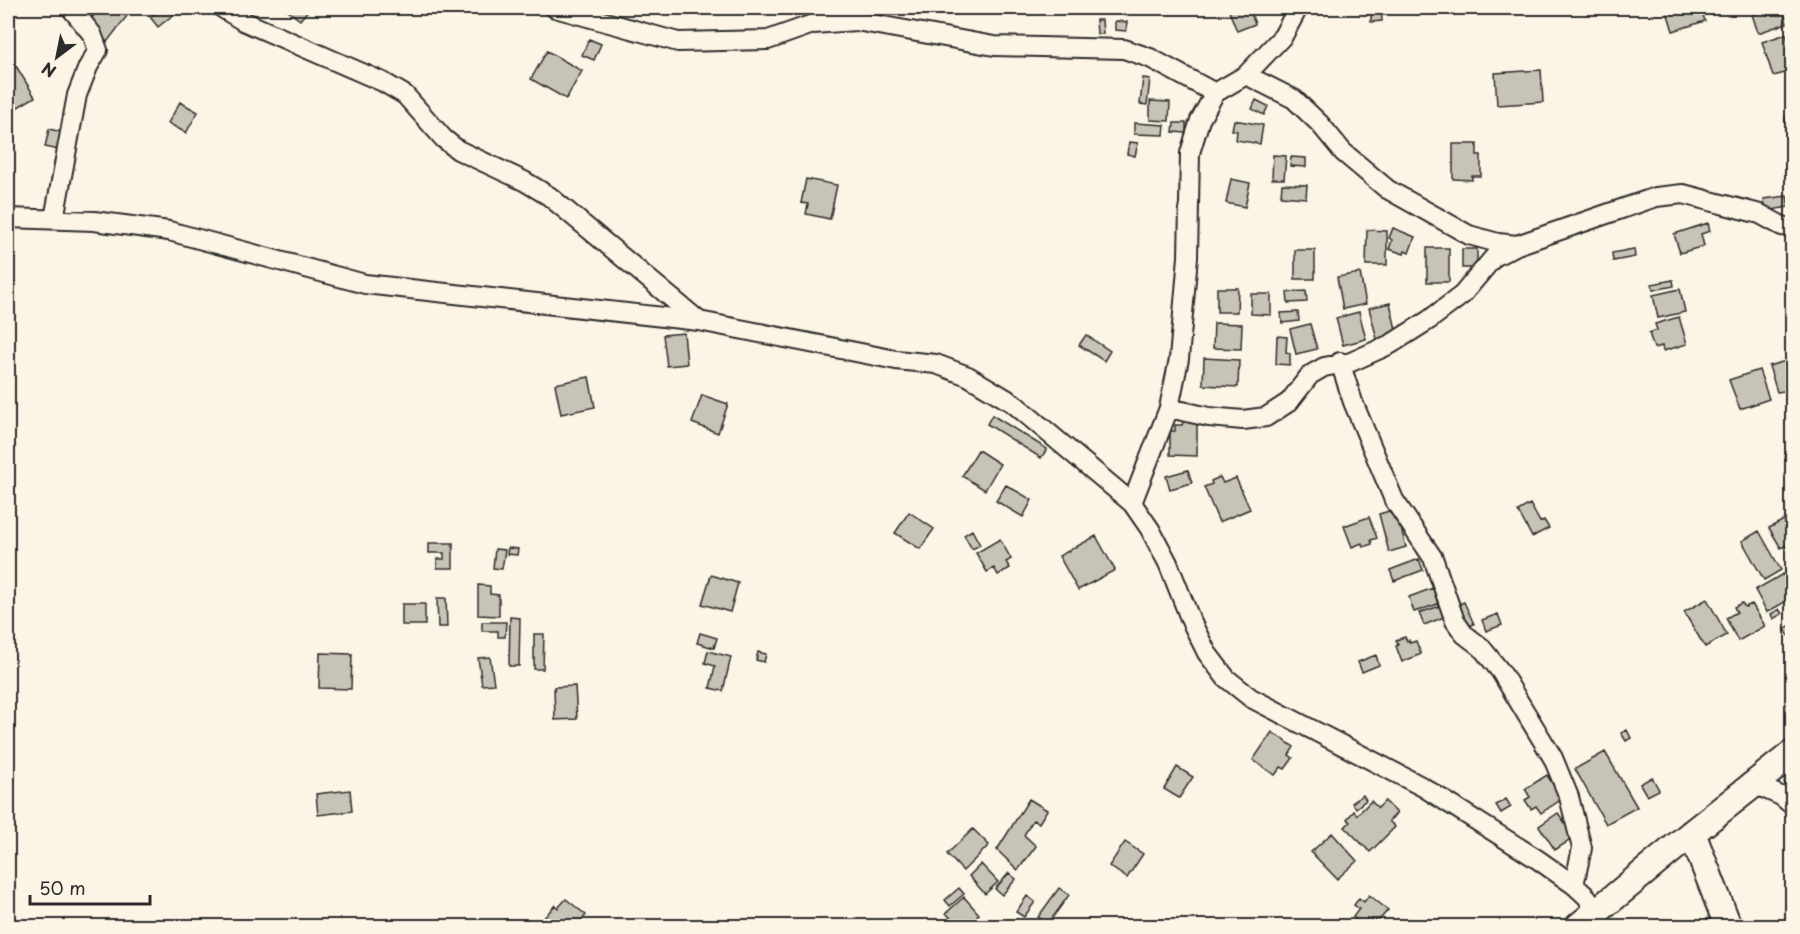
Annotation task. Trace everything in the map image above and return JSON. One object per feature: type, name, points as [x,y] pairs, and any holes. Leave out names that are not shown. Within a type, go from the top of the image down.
[{"type":"street","points":[[54,219],[77,95],[88,67],[98,50],[93,34],[71,8]]},
{"type":"street","points":[[222,8],[243,21],[383,82],[405,95],[444,139],[458,150],[525,181],[549,196],[699,321]]},
{"type":"street","points":[[555,8],[678,42],[768,40],[813,24],[856,21],[994,46],[1124,49],[1150,57],[1215,93]]},
{"type":"street","points":[[1132,503],[1169,408],[1179,359],[1186,279],[1190,153],[1200,120],[1215,93],[1246,75],[1283,36],[1298,8]]},
{"type":"street","points":[[1246,75],[1294,99],[1320,124],[1343,152],[1387,189],[1469,235],[1498,243],[1517,245]]},
{"type":"street","points":[[1169,408],[1209,417],[1244,420],[1266,417],[1289,402],[1310,375],[1324,367],[1340,362],[1351,362],[1390,344],[1429,320],[1462,295],[1494,257],[1517,245],[1656,197],[1683,194],[1760,214],[1782,226],[1792,228]]},
{"type":"street","points":[[8,218],[94,220],[169,231],[365,284],[699,321],[896,360],[936,364],[968,376],[1013,403],[1132,503],[1150,529],[1168,563],[1191,621],[1207,653],[1226,678],[1251,698],[1423,787],[1537,859],[1587,897],[1592,922]]},
{"type":"street","points":[[1340,362],[1353,402],[1394,500],[1433,558],[1455,621],[1464,634],[1481,646],[1501,672],[1553,758],[1569,797],[1582,848],[1574,885]]},
{"type":"street","points":[[1592,922],[1692,833],[1792,754]]},
{"type":"street","points":[[1754,784],[1781,796],[1792,805]]},
{"type":"street","points":[[1692,833],[1728,927]]},
{"type":"building","points":[[99,8],[116,8],[127,16],[107,42],[93,30],[91,19]]},
{"type":"building","points":[[163,8],[175,8],[178,11],[158,27],[150,17]]},
{"type":"building","points":[[284,8],[310,8],[300,20]]},
{"type":"building","points":[[1077,8],[1099,8],[1079,14]]},
{"type":"building","points":[[1249,8],[1255,24],[1237,31],[1229,11]]},
{"type":"building","points":[[1371,8],[1381,8],[1382,21],[1371,22]]},
{"type":"building","points":[[1666,8],[1701,8],[1705,21],[1673,31]]},
{"type":"building","points":[[1772,8],[1782,8],[1787,23],[1758,33],[1752,14]]},
{"type":"building","points":[[1096,20],[1102,20],[1103,34],[1097,34]]},
{"type":"building","points":[[1115,21],[1127,22],[1126,31],[1115,30]]},
{"type":"building","points":[[1786,34],[1792,54],[1792,67],[1788,68],[1789,72],[1773,76],[1762,42]]},
{"type":"building","points":[[589,39],[601,44],[594,60],[582,55]]},
{"type":"building","points":[[547,51],[582,71],[566,99],[531,79]]},
{"type":"building","points":[[16,66],[35,97],[8,113],[8,71]]},
{"type":"building","points":[[1541,70],[1543,102],[1497,105],[1495,73]]},
{"type":"building","points":[[1143,78],[1150,79],[1147,105],[1140,104]]},
{"type":"building","points":[[1256,100],[1268,106],[1264,115],[1252,109]]},
{"type":"building","points":[[1150,101],[1170,102],[1169,121],[1150,120]]},
{"type":"building","points":[[180,102],[198,112],[186,133],[168,123]]},
{"type":"building","points":[[1792,116],[1792,153],[1789,154],[1785,118]]},
{"type":"building","points":[[1234,120],[1263,125],[1260,144],[1236,140],[1237,131],[1232,130]]},
{"type":"building","points":[[1134,123],[1165,125],[1164,135],[1134,134]]},
{"type":"building","points":[[1174,123],[1186,123],[1186,133],[1173,132]]},
{"type":"building","points":[[49,129],[67,133],[64,151],[45,147]]},
{"type":"building","points":[[1129,142],[1138,143],[1135,156],[1127,154]]},
{"type":"building","points":[[1453,144],[1477,144],[1477,155],[1481,155],[1481,176],[1472,176],[1472,180],[1453,179]]},
{"type":"building","points":[[1273,155],[1286,156],[1284,179],[1272,179]]},
{"type":"building","points":[[1291,157],[1306,158],[1306,167],[1290,166]]},
{"type":"building","points":[[806,179],[837,185],[830,219],[806,214],[808,204],[801,203]]},
{"type":"building","points":[[1231,179],[1250,183],[1245,207],[1226,203]]},
{"type":"building","points":[[1282,184],[1307,185],[1306,198],[1281,196]]},
{"type":"building","points":[[1787,196],[1789,207],[1766,211],[1764,199]]},
{"type":"building","points":[[1708,223],[1710,231],[1701,234],[1704,246],[1680,253],[1674,234]]},
{"type":"building","points":[[1393,228],[1415,237],[1409,253],[1405,251],[1404,254],[1389,249],[1392,240],[1389,238]]},
{"type":"building","points":[[1367,230],[1387,231],[1387,265],[1366,265]]},
{"type":"building","points":[[1427,248],[1449,248],[1449,282],[1427,282]]},
{"type":"building","points":[[1462,249],[1477,249],[1477,268],[1462,268]]},
{"type":"building","points":[[1634,249],[1635,257],[1613,261],[1612,253]]},
{"type":"building","points":[[1295,250],[1315,250],[1315,279],[1295,279]]},
{"type":"building","points":[[1360,273],[1366,304],[1343,309],[1337,277]]},
{"type":"building","points":[[1673,280],[1674,286],[1653,290],[1652,284]]},
{"type":"building","points":[[1217,288],[1238,288],[1237,312],[1217,312]]},
{"type":"building","points":[[1680,289],[1685,312],[1658,318],[1653,295]]},
{"type":"building","points":[[1306,291],[1307,302],[1288,303],[1287,292]]},
{"type":"building","points":[[1251,294],[1271,294],[1271,315],[1251,314]]},
{"type":"building","points":[[1390,303],[1397,334],[1377,339],[1369,308]]},
{"type":"building","points":[[1298,312],[1299,321],[1282,323],[1281,313]]},
{"type":"building","points":[[1359,312],[1366,339],[1343,345],[1336,318]]},
{"type":"building","points":[[1679,317],[1687,344],[1663,351],[1662,346],[1654,348],[1649,333],[1657,330],[1655,324]]},
{"type":"building","points":[[1214,323],[1242,324],[1241,349],[1213,348]]},
{"type":"building","points":[[1310,324],[1317,349],[1296,354],[1290,329]]},
{"type":"building","points":[[684,333],[687,364],[667,366],[663,335]]},
{"type":"building","points":[[1086,335],[1110,351],[1104,361],[1079,345]]},
{"type":"building","points":[[1277,336],[1287,337],[1286,352],[1290,353],[1290,365],[1276,364]]},
{"type":"building","points":[[1204,358],[1239,360],[1238,387],[1203,385]]},
{"type":"building","points":[[1792,359],[1791,390],[1777,392],[1769,366]]},
{"type":"building","points":[[1759,370],[1769,399],[1740,409],[1729,380]]},
{"type":"building","points":[[589,377],[595,407],[561,414],[555,384]]},
{"type":"building","points":[[702,395],[728,404],[718,433],[692,423]]},
{"type":"building","points":[[992,415],[1047,449],[1041,458],[987,424]]},
{"type":"building","points":[[1184,419],[1197,419],[1197,456],[1170,455],[1170,431],[1175,431],[1175,425],[1182,425]]},
{"type":"building","points":[[978,450],[1000,464],[985,490],[962,476]]},
{"type":"building","points":[[1188,470],[1192,483],[1170,489],[1166,476]]},
{"type":"building","points":[[1220,477],[1223,483],[1236,478],[1250,509],[1219,522],[1204,487]]},
{"type":"building","points":[[1006,485],[1032,500],[1023,517],[996,501]]},
{"type":"building","points":[[1530,504],[1540,522],[1544,520],[1549,528],[1532,537],[1518,511]]},
{"type":"building","points":[[1396,509],[1406,547],[1389,552],[1379,514]]},
{"type":"building","points":[[909,512],[934,529],[920,549],[895,533]]},
{"type":"building","points":[[1791,516],[1792,542],[1781,548],[1769,528]]},
{"type":"building","points":[[1369,517],[1377,538],[1371,540],[1372,544],[1363,547],[1362,543],[1352,547],[1344,526]]},
{"type":"building","points":[[972,530],[980,545],[972,549],[964,535]]},
{"type":"building","points":[[1759,531],[1781,570],[1764,580],[1742,541]]},
{"type":"building","points":[[1096,536],[1115,570],[1078,590],[1059,556]]},
{"type":"building","points":[[1000,539],[1011,559],[1006,562],[1010,568],[998,575],[994,568],[987,572],[976,553]]},
{"type":"building","points":[[429,543],[453,543],[453,568],[437,568],[437,559],[444,559],[444,553],[429,553]]},
{"type":"building","points":[[508,548],[518,549],[517,555],[507,554]]},
{"type":"building","points":[[495,549],[505,550],[502,569],[493,568]]},
{"type":"building","points":[[1419,559],[1423,570],[1394,581],[1390,570]]},
{"type":"building","points":[[1783,574],[1792,592],[1792,598],[1767,612],[1755,590]]},
{"type":"building","points":[[711,575],[738,583],[730,612],[702,604]]},
{"type":"building","points":[[478,585],[490,586],[490,594],[499,595],[499,616],[478,615]]},
{"type":"building","points":[[1433,588],[1438,604],[1414,612],[1409,597]]},
{"type":"building","points":[[437,598],[446,598],[447,627],[438,627]]},
{"type":"building","points":[[1707,599],[1727,635],[1705,647],[1684,612]]},
{"type":"building","points":[[1464,602],[1474,624],[1467,627],[1457,605]]},
{"type":"building","points":[[1742,603],[1745,607],[1752,604],[1765,626],[1738,641],[1726,618],[1737,612],[1734,607]]},
{"type":"building","points":[[402,604],[425,604],[425,625],[402,625]]},
{"type":"building","points":[[1440,606],[1444,617],[1424,625],[1419,613]]},
{"type":"building","points":[[1779,609],[1782,614],[1773,619],[1771,614]]},
{"type":"building","points":[[1498,614],[1502,625],[1486,631],[1482,620]]},
{"type":"building","points":[[510,617],[520,618],[519,666],[509,666]]},
{"type":"building","points":[[482,622],[506,622],[505,637],[498,637],[498,631],[482,631]]},
{"type":"building","points":[[1792,624],[1792,642],[1785,629]]},
{"type":"building","points":[[700,633],[717,638],[714,648],[697,643]]},
{"type":"building","points":[[534,634],[544,634],[543,669],[534,669]]},
{"type":"building","points":[[1405,637],[1410,643],[1416,641],[1421,654],[1402,662],[1396,640]]},
{"type":"building","points":[[708,651],[731,657],[723,691],[710,688],[715,666],[705,663]]},
{"type":"building","points":[[758,652],[766,654],[764,662],[756,660]]},
{"type":"building","points":[[320,653],[352,654],[351,689],[319,688]]},
{"type":"building","points":[[1376,655],[1379,665],[1362,672],[1358,662]]},
{"type":"building","points":[[490,657],[494,684],[482,685],[478,658]]},
{"type":"building","points":[[575,686],[577,719],[555,720],[554,687]]},
{"type":"building","points":[[1627,730],[1631,738],[1626,741],[1621,733]]},
{"type":"building","points":[[1272,732],[1294,747],[1289,755],[1293,758],[1285,769],[1281,767],[1275,775],[1253,760]]},
{"type":"building","points":[[1605,752],[1637,807],[1606,824],[1575,769]]},
{"type":"building","points":[[1177,767],[1193,777],[1179,798],[1164,789]]},
{"type":"building","points":[[1547,775],[1562,799],[1541,813],[1536,806],[1531,809],[1525,800],[1530,797],[1525,789]]},
{"type":"building","points":[[1652,777],[1659,790],[1647,796],[1640,784]]},
{"type":"building","points":[[1792,777],[1792,791],[1791,792],[1784,782]]},
{"type":"building","points":[[350,790],[352,811],[318,815],[316,794]]},
{"type":"building","points":[[1363,795],[1366,800],[1356,808],[1352,803]]},
{"type":"building","points":[[1029,799],[1047,810],[1039,823],[1033,820],[1024,835],[1036,846],[1018,870],[997,850]]},
{"type":"building","points":[[1506,799],[1511,807],[1501,813],[1496,805]]},
{"type":"building","points":[[1371,801],[1378,808],[1385,801],[1397,813],[1389,821],[1395,827],[1370,852],[1345,827],[1350,822],[1347,819],[1354,811],[1357,815]]},
{"type":"building","points":[[1558,813],[1575,837],[1555,850],[1539,826]]},
{"type":"building","points":[[973,829],[989,845],[963,871],[947,854]]},
{"type":"building","points":[[1332,833],[1357,861],[1337,879],[1311,852]]},
{"type":"building","points":[[1125,842],[1143,854],[1127,878],[1109,866]]},
{"type":"building","points":[[981,864],[998,882],[985,894],[969,876]]},
{"type":"building","points":[[1009,873],[1016,879],[1002,895],[995,889]]},
{"type":"building","points":[[959,888],[964,894],[950,906],[945,900]]},
{"type":"building","points":[[1059,888],[1069,895],[1048,924],[1038,917]]},
{"type":"building","points":[[1369,895],[1388,910],[1374,926],[1364,926],[1353,917],[1359,909],[1354,905],[1359,898],[1364,902]]},
{"type":"building","points":[[1027,896],[1035,902],[1024,917],[1016,912]]},
{"type":"building","points":[[964,897],[979,914],[977,916],[981,920],[974,926],[971,922],[965,926],[958,926],[946,913]]},
{"type":"building","points":[[566,899],[586,915],[577,926],[537,926],[555,905],[558,908]]}]
